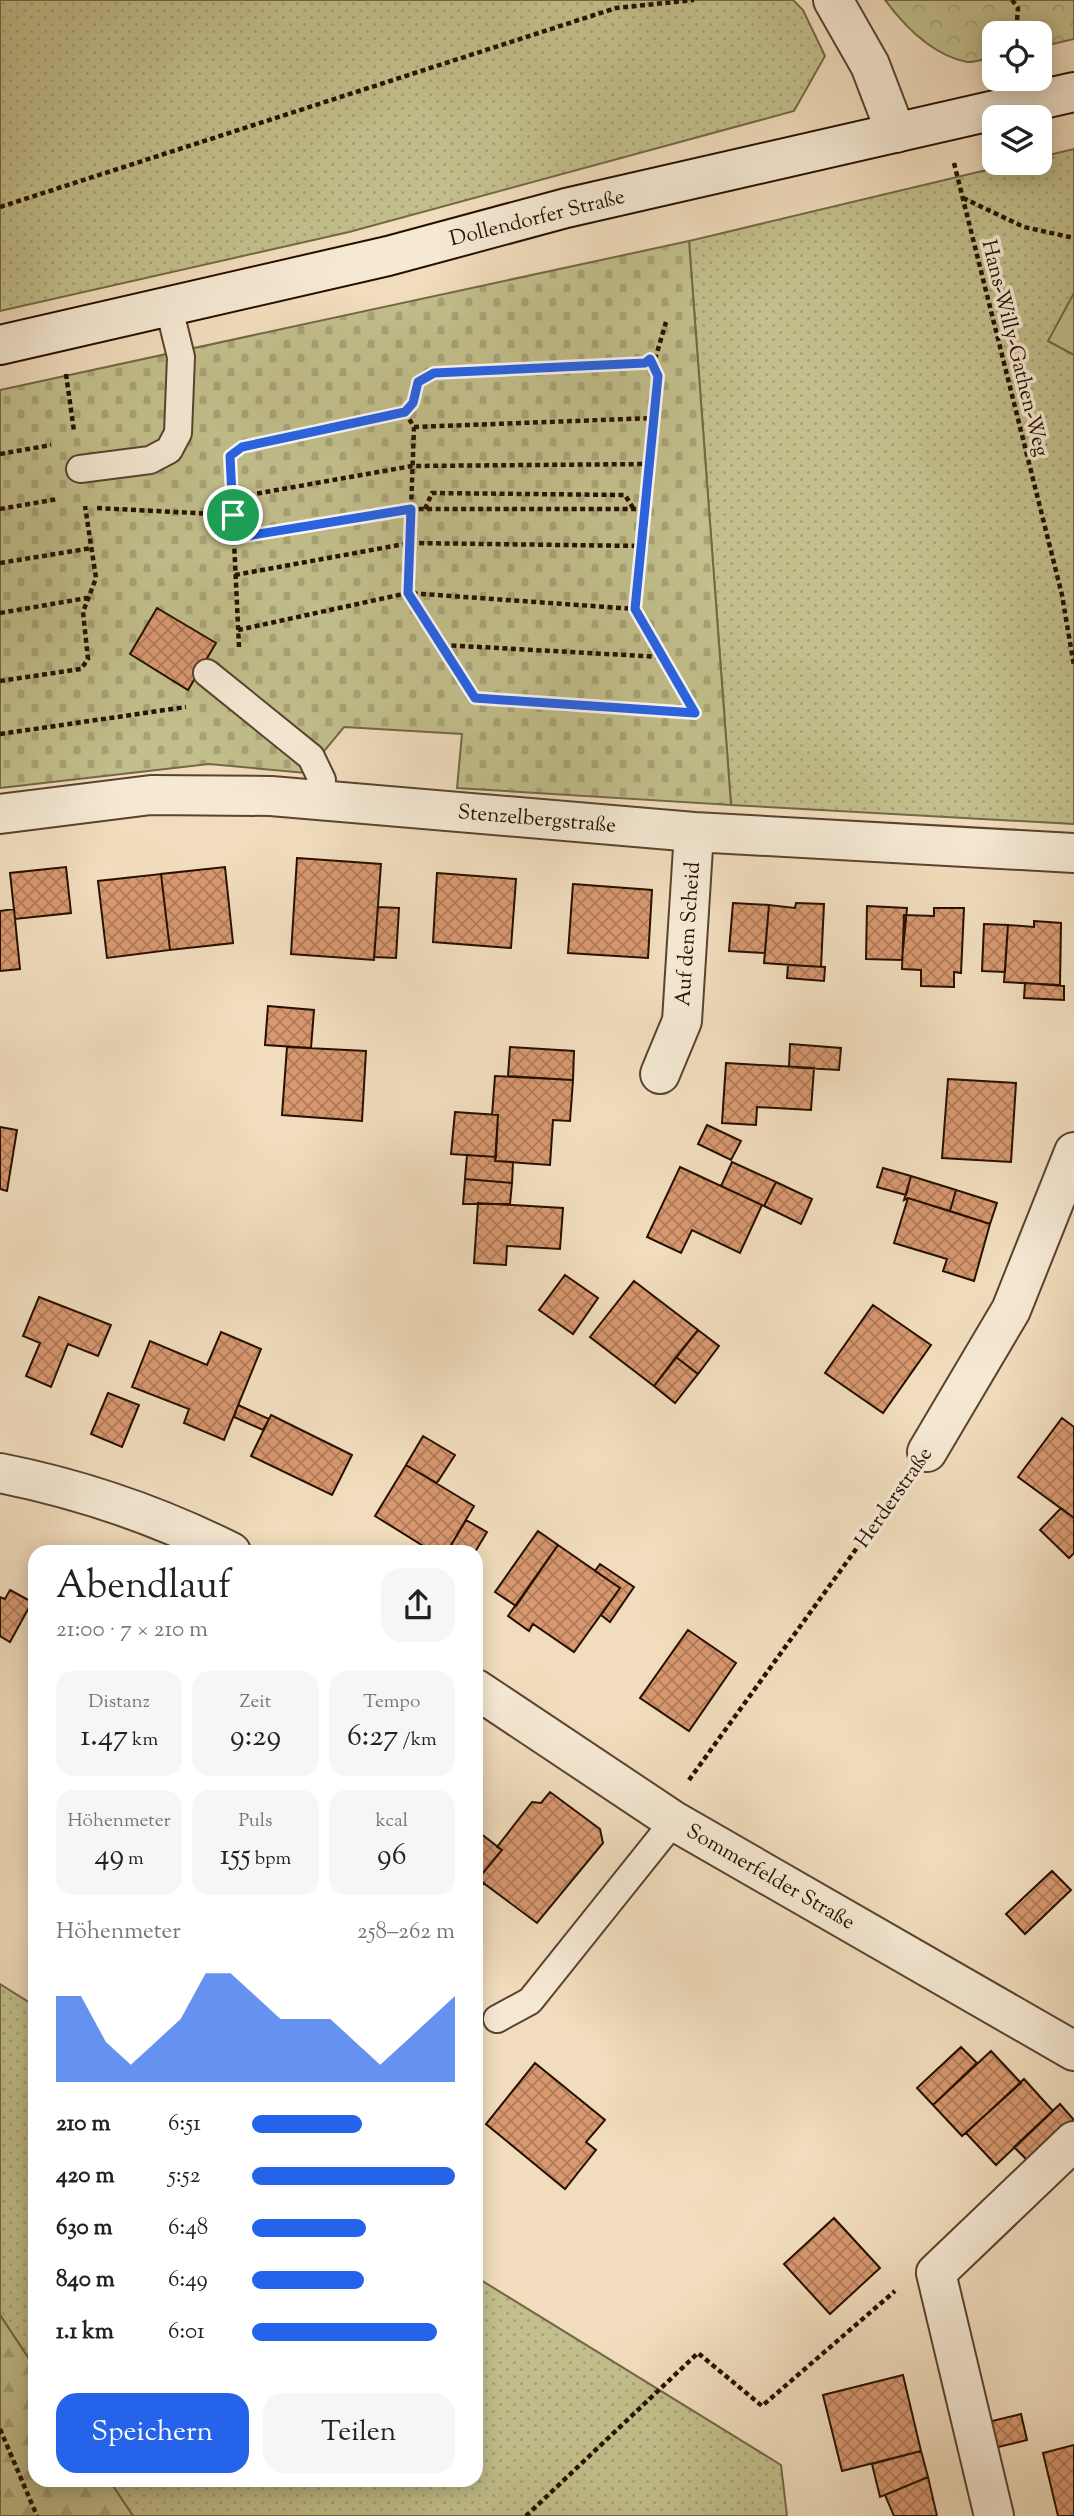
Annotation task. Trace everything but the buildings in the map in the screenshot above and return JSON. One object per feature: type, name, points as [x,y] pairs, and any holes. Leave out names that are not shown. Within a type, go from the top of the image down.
[{"type":"street","points":[[833,0],[870,65],[896,133]]},
{"type":"street","name":"Dollendorfer Straße","points":[[0,345],[388,256],[566,208],[1074,92]]},
{"type":"street","name":"Stenzelbergstraße","points":[[0,814],[150,795],[271,796],[694,832],[1074,853]]},
{"type":"street","name":"Auf dem Scheid","points":[[660,1074],[682,1021],[694,832]]},
{"type":"street","name":"Herderstraße","points":[[927,1452],[1011,1310],[1074,1152]]},
{"type":"street","points":[[0,1473],[48,1483],[133,1508],[215,1545]]},
{"type":"street","name":"Sommerfelder Straße","points":[[483,1694],[669,1818],[1074,2051]]},
{"type":"street","points":[[994,2516],[936,2273],[1074,2141]]},
{"type":"lane","points":[[82,482],[150,460],[169,450],[178,433],[181,357],[169,307]]},
{"type":"lane","points":[[207,673],[312,757],[322,780],[321,800]]},
{"type":"lane","points":[[497,2019],[530,2001],[669,1818]]},
{"type":"path","points":[[0,207],[617,8],[694,0]]},
{"type":"path","points":[[1012,0],[1018,8],[1017,21]]},
{"type":"path","name":"Hans-Willy-Gathen-Weg","points":[[953,160],[1062,595],[1074,666]]},
{"type":"path","points":[[962,197],[1024,227],[1074,238]]},
{"type":"path","points":[[0,734],[240,699],[230,456],[242,447],[405,412],[413,403],[418,382],[434,373],[645,363],[656,356],[666,322]]},
{"type":"path","points":[[0,681],[81,669],[88,659],[83,612],[96,578],[59,332]]},
{"type":"path","points":[[405,412],[414,427],[408,593],[475,698],[695,713],[635,609],[658,376],[650,359]]},
{"type":"path","points":[[414,427],[654,418]]},
{"type":"path","points":[[0,454],[75,440]]},
{"type":"path","points":[[232,498],[412,466],[650,464]]},
{"type":"path","points":[[0,509],[82,482]]},
{"type":"path","points":[[425,509],[432,493],[625,495],[633,509]]},
{"type":"path","points":[[86,508],[233,515]]},
{"type":"path","points":[[234,538],[411,509],[645,509]]},
{"type":"path","points":[[235,575],[410,543],[642,546]]},
{"type":"path","points":[[0,564],[92,548]]},
{"type":"path","points":[[238,630],[408,593],[635,609]]},
{"type":"path","points":[[0,613],[88,598]]},
{"type":"path","points":[[442,645],[662,657]]},
{"type":"path","name":"Herderstraße","points":[[669,1818],[927,1452]]},
{"type":"path","points":[[526,2516],[698,2353],[762,2406],[909,2279],[936,2273]]},
{"type":"path","points":[[0,2430],[37,2516]]},
{"type":"green space","points":[[0,0],[793,0],[803,10],[825,56],[794,111],[349,232],[0,311]]},
{"type":"green space","points":[[885,0],[1074,0],[1074,39],[1052,44],[1052,21],[982,21],[982,60],[973,62],[942,53],[920,38]]},
{"type":"green space","points":[[1074,149],[1074,824],[731,805],[689,241],[982,171],[982,175],[1052,175],[1052,154]]},
{"type":"green space","points":[[689,241],[731,805],[457,788],[462,734],[344,727],[306,773],[209,764],[0,788],[0,390]]},
{"type":"green space","points":[[1074,293],[1074,355],[1048,341]]},
{"type":"green space","points":[[0,1984],[28,2002],[28,2357],[0,2315]]},
{"type":"green space","points":[[483,2281],[781,2465],[787,2516],[133,2516],[114,2487],[483,2487]]},
{"type":"green space","points":[[0,2315],[28,2357],[28,2487],[114,2487],[133,2516],[0,2516]]},
{"type":"route","points":[[650,359],[658,376],[635,609],[695,713],[475,698],[408,593],[411,509],[234,538],[233,515],[230,456],[242,447],[405,412],[413,403],[418,382],[434,373],[645,363],[650,359]]}]
